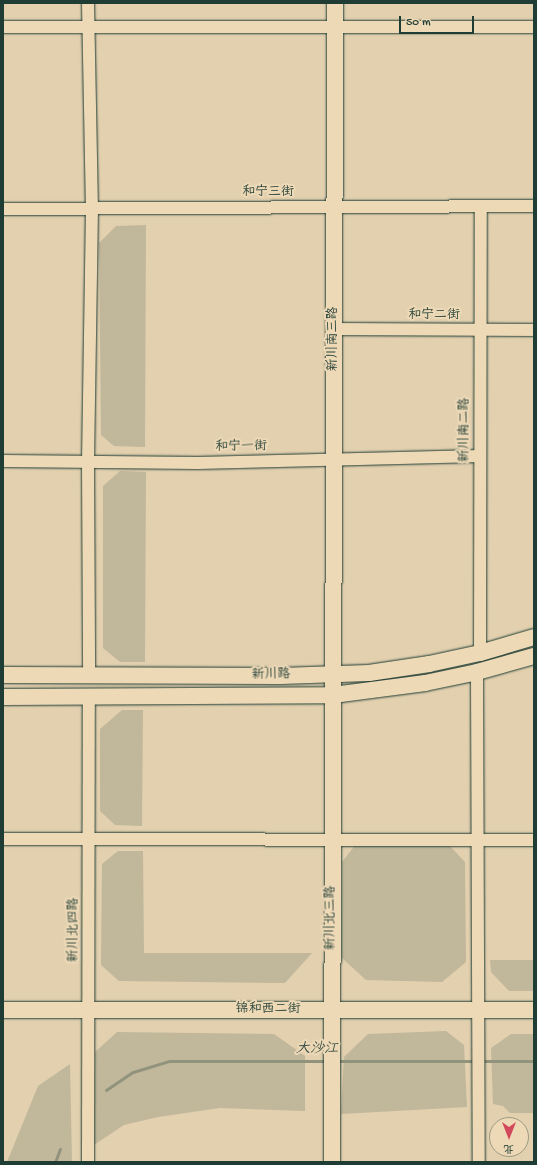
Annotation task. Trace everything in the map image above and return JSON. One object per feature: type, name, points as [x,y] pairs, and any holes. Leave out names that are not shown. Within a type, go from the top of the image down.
[{"type":"street","points":[[88,3],[92,208],[88,462],[89,676]]},
{"type":"street","name":"新川南三路","points":[[333,674],[335,3]]},
{"type":"street","points":[[3,27],[534,27]]},
{"type":"street","name":"新川南二路","points":[[480,653],[481,206]]},
{"type":"street","name":"和宁三街","points":[[3,209],[534,206]]},
{"type":"street","name":"和宁二街","points":[[334,329],[534,330]]},
{"type":"street","name":"和宁一街","points":[[3,461],[198,463],[480,456]]},
{"type":"street","name":"新川路","points":[[3,676],[369,673],[422,666],[480,653],[534,637]]},
{"type":"street","name":"新川路","points":[[3,697],[89,698],[333,695],[425,683],[477,672],[534,656]]},
{"type":"street","points":[[477,672],[477,1010],[479,1038],[479,1162]]},
{"type":"street","name":"新川北三路","points":[[332,1162],[333,674]]},
{"type":"street","name":"新川北四路","points":[[88,1162],[89,698]]},
{"type":"street","points":[[3,839],[534,840]]},
{"type":"street","name":"锦和西二街","points":[[3,1010],[534,1010]]},
{"type":"shaded area","points":[[146,225],[145,447],[114,446],[101,435],[99,243],[116,226]]},
{"type":"shaded area","points":[[120,471],[146,472],[145,662],[120,662],[103,648],[103,486]]},
{"type":"shaded area","points":[[122,710],[143,710],[142,826],[115,825],[100,811],[100,729]]},
{"type":"shaded area","points":[[356,844],[449,845],[465,862],[466,962],[442,982],[366,980],[341,957],[342,862]]},
{"type":"shaded area","points":[[118,851],[143,851],[144,953],[312,953],[285,983],[119,981],[101,965],[102,864]]},
{"type":"shaded area","points":[[490,960],[534,960],[534,991],[509,991],[491,972]]},
{"type":"shaded area","points":[[446,1031],[464,1045],[467,1107],[341,1114],[344,1057],[368,1034]]},
{"type":"shaded area","points":[[117,1032],[274,1034],[305,1056],[305,1111],[220,1108],[158,1117],[124,1125],[94,1145],[95,1052]]},
{"type":"shaded area","points":[[511,1034],[534,1034],[534,1113],[510,1113],[503,1106],[493,1104],[491,1048]]},
{"type":"shaded area","points":[[70,1064],[72,1162],[7,1162],[38,1086]]},
{"type":"waterway","name":"大沙江","points":[[106,1090],[133,1072],[169,1061],[327,1061]]},
{"type":"waterway","name":"大沙江","points":[[337,1061],[475,1061]]},
{"type":"waterway","name":"大沙江","points":[[481,1061],[534,1061]]},
{"type":"waterway","points":[[55,1162],[60,1149]]}]
